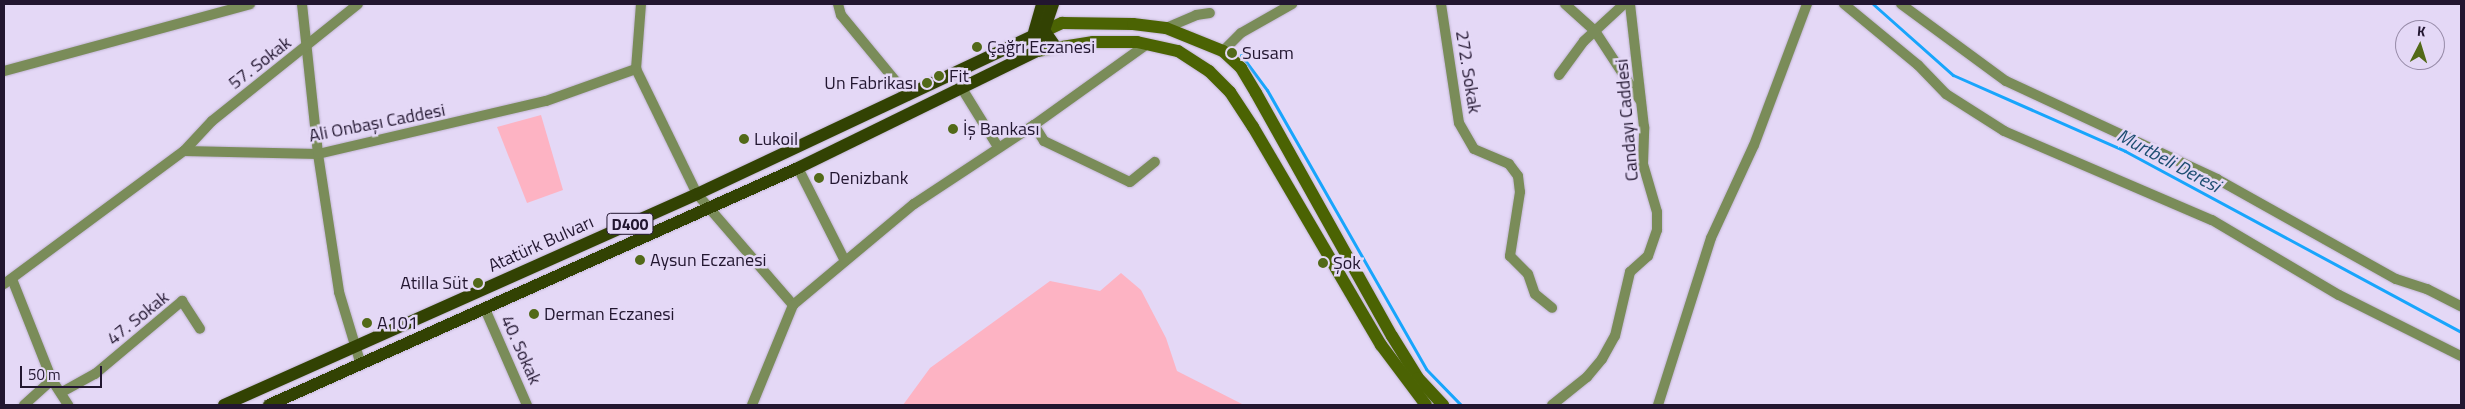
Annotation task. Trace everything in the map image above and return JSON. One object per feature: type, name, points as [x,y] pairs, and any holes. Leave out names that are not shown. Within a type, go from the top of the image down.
[{"type":"main road","points":[[1038,34],[1053,4]]},
{"type":"main road","points":[[1037,51],[1041,8]]},
{"type":"main road","name":"Atatürk Bulvarı","points":[[224,405],[697,194],[1038,34]]},
{"type":"main road","points":[[1038,34],[1055,46]]},
{"type":"main road","name":"Atatürk Bulvarı","points":[[269,405],[485,309],[709,206],[798,168],[1037,51]]},
{"type":"street","points":[[4,71],[250,4]]},
{"type":"street","points":[[302,4],[318,154],[339,292],[361,365]]},
{"type":"street","name":"57. Sokak","points":[[184,151],[212,121],[307,47],[358,4]]},
{"type":"street","points":[[642,4],[636,69],[697,194],[793,305]]},
{"type":"street","points":[[838,4],[841,15],[908,96]]},
{"type":"street","points":[[1223,51],[1241,33],[1292,4]]},
{"type":"street","name":"272. Sokak","points":[[1441,4],[1459,123],[1474,149],[1509,164],[1518,176],[1520,192],[1510,256],[1528,274],[1536,294],[1552,308]]},
{"type":"street","points":[[1565,4],[1594,31],[1641,101]]},
{"type":"street","points":[[1559,76],[1594,31],[1624,4]]},
{"type":"street","name":"Candayı Caddesi","points":[[1552,405],[1588,377],[1602,359],[1614,336],[1630,272],[1648,256],[1657,230],[1657,212],[1643,164],[1646,146],[1630,4]]},
{"type":"street","points":[[1658,405],[1711,238],[1754,145],[1807,4]]},
{"type":"street","points":[[1844,4],[1918,65],[1946,94],[2004,131],[2212,220],[2338,295],[2461,356]]},
{"type":"street","points":[[1901,4],[2006,81],[2217,179],[2396,279],[2427,289],[2461,306]]},
{"type":"street","points":[[1166,28],[1196,15],[1210,13]]},
{"type":"street","points":[[1038,34],[1062,23],[1085,22],[1166,28],[1223,51],[1241,68],[1256,93],[1392,336],[1418,378],[1443,405]]},
{"type":"street","points":[[1037,51],[1055,46],[1114,41],[1147,44],[1196,60],[1230,92],[1336,265],[1381,346],[1426,405]]},
{"type":"street","points":[[752,405],[793,305],[914,204],[998,146],[1034,125],[1147,44]]},
{"type":"street","name":"Ali Onbaşı Caddesi","points":[[184,151],[318,154],[537,103],[636,69]]},
{"type":"street","points":[[961,87],[998,146]]},
{"type":"street","points":[[1034,125],[1044,141],[1130,182],[1155,162]]},
{"type":"street","points":[[68,405],[62,392],[52,380],[8,282],[184,151]]},
{"type":"street","points":[[798,168],[845,261]]},
{"type":"street","name":"47. Sokak","points":[[62,392],[95,374],[182,301],[200,329]]},
{"type":"street","name":"40. Sokak","points":[[485,309],[527,405]]},
{"type":"street","points":[[24,405],[52,380]]},
{"type":"shaded area","points":[[541,115],[563,190],[527,203],[497,127]]},
{"type":"shaded area","points":[[1121,273],[1141,290],[1166,338],[1177,371],[1244,405],[903,405],[930,368],[1050,281],[1100,291]]},
{"type":"waterway","name":"Murtbeli Deresi","points":[[1873,4],[1953,75],[2125,151],[2461,332]]},
{"type":"waterway","points":[[1241,55],[1267,90],[1426,369],[1461,405]]},
{"type":"place","name":"Çağrı Eczanesi","points":[[977,47]]},
{"type":"place","name":"Susam","points":[[1232,53]]},
{"type":"place","name":"Fit","points":[[939,76]]},
{"type":"place","name":"Un Fabrikası","points":[[927,83]]},
{"type":"place","name":"İş Bankası","points":[[953,129]]},
{"type":"place","name":"Lukoil","points":[[744,139]]},
{"type":"place","name":"Denizbank","points":[[819,178]]},
{"type":"place","name":"Aysun Eczanesi","points":[[640,260]]},
{"type":"place","name":"Şok","points":[[1323,263]]},
{"type":"place","name":"Atilla Süt","points":[[478,283]]},
{"type":"place","name":"Derman Eczanesi","points":[[534,314]]},
{"type":"place","name":"A101","points":[[367,323]]}]
